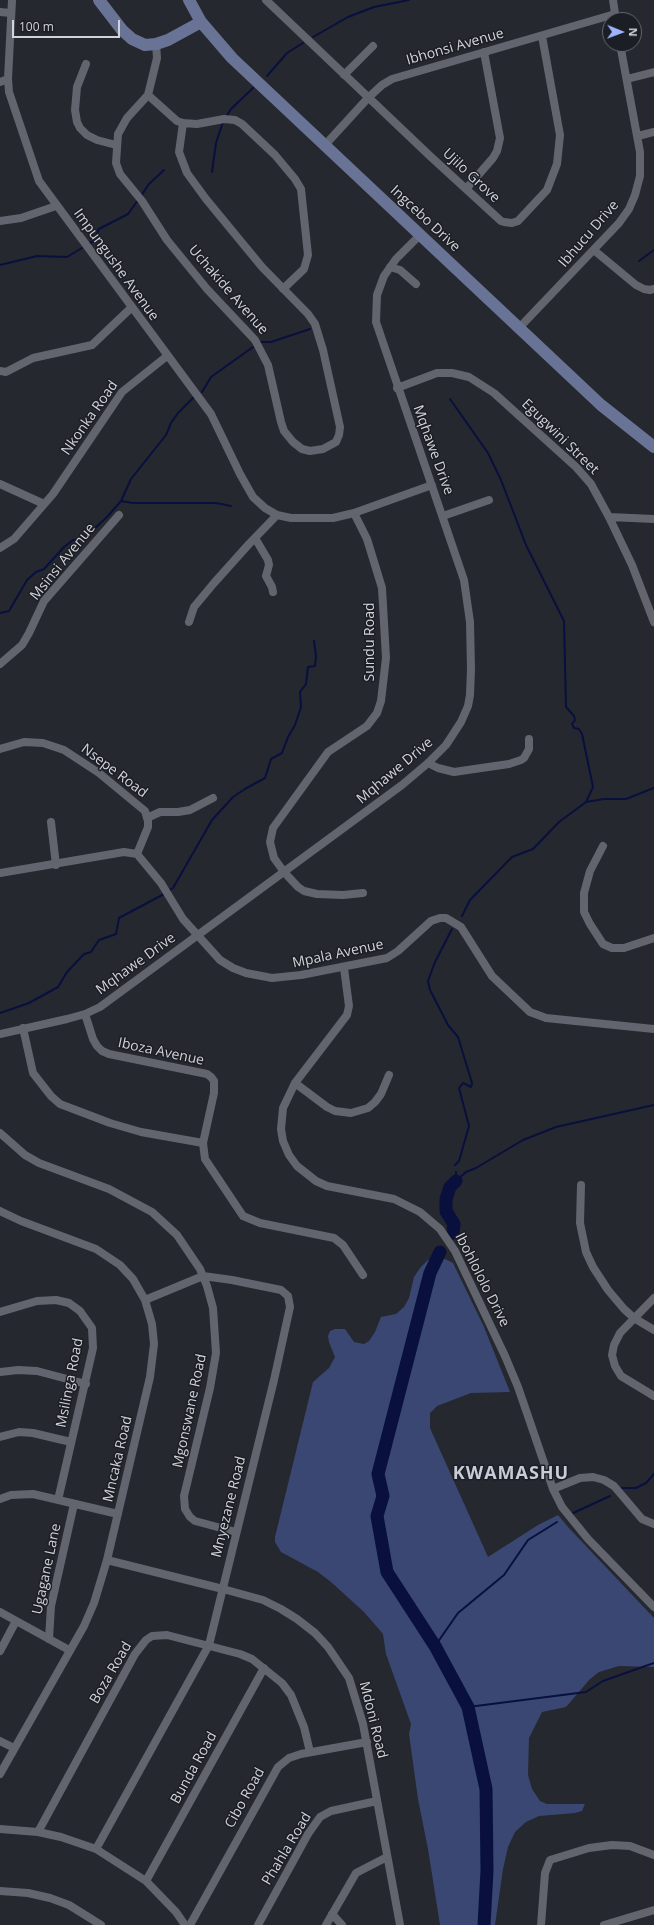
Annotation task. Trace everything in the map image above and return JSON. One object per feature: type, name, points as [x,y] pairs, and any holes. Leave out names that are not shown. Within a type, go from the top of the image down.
[{"type":"main road","points":[[99,0],[120,28],[132,39],[145,45],[156,44],[201,22]]},
{"type":"main road","name":"Ingcebo Drive","points":[[189,0],[201,22],[232,58],[601,405],[654,447]]},
{"type":"street","name":"Impungushe Avenue","points":[[12,0],[4,81],[35,172],[56,206],[216,422],[240,474],[253,497],[264,508],[277,515],[300,518],[333,518],[354,513],[432,485]]},
{"type":"street","points":[[613,0],[615,12]]},
{"type":"street","name":"Ujilo Grove","points":[[270,1],[344,75],[466,189],[501,221],[512,223],[521,218],[550,184],[557,164],[560,135],[542,36]]},
{"type":"street","points":[[0,12],[11,13]]},
{"type":"street","name":"Ibhonsi Avenue","points":[[325,145],[368,98],[382,85],[392,80],[484,52],[602,21]]},
{"type":"street","points":[[156,44],[158,58],[148,95],[178,121],[183,123],[197,124],[224,119],[235,120],[242,124],[266,146],[295,179],[303,196],[308,255],[304,269],[283,289]]},
{"type":"street","points":[[344,75],[373,46]]},
{"type":"street","points":[[466,189],[493,158],[497,152],[500,138],[484,52]]},
{"type":"street","name":"Ibhucu Drive","points":[[519,328],[595,250],[619,223],[629,209],[636,195],[641,165],[638,136],[622,52]]},
{"type":"street","points":[[86,64],[77,87],[75,110],[77,122],[80,128],[87,135],[116,145]]},
{"type":"street","points":[[627,79],[654,72]]},
{"type":"street","name":"Uchakide Avenue","points":[[148,95],[121,127],[116,145],[117,167],[125,180],[142,201],[167,240],[207,289],[252,336],[260,348],[272,378],[284,431],[298,448],[306,451],[320,450],[336,442],[340,432],[323,350],[317,331],[311,318],[262,267],[206,199],[187,173],[179,152],[183,123]]},
{"type":"street","points":[[638,136],[654,132]]},
{"type":"street","points":[[0,221],[21,218],[56,206]]},
{"type":"street","name":"Mqhawe Drive","points":[[0,1034],[86,1014],[100,1007],[198,936],[428,763],[446,745],[461,722],[468,706],[470,695],[470,630],[461,568],[397,388],[378,331],[375,311],[380,284],[390,267],[420,235]]},
{"type":"street","points":[[595,250],[636,285],[644,289],[654,289]]},
{"type":"street","points":[[390,267],[400,270],[416,284]]},
{"type":"street","points":[[0,371],[6,372],[32,358],[92,346],[132,307]]},
{"type":"street","name":"Nkonka Road","points":[[0,548],[14,539],[62,481],[122,392],[167,356]]},
{"type":"street","name":"Egugwini Street","points":[[397,388],[437,373],[452,373],[469,377],[494,393],[582,472],[591,484],[609,517],[632,565],[654,622]]},
{"type":"street","points":[[0,484],[44,504]]},
{"type":"street","points":[[443,516],[489,500]]},
{"type":"street","name":"Sundu Road","points":[[354,513],[367,539],[382,588],[386,658],[381,701],[377,713],[367,726],[328,752],[273,828],[270,835],[271,848],[274,858],[284,872],[298,887],[309,893],[363,893]]},
{"type":"street","name":"Msinsi Avenue","points":[[0,664],[22,645],[44,601],[119,515]]},
{"type":"street","points":[[189,622],[194,607],[228,566],[277,515]]},
{"type":"street","points":[[609,517],[654,519]]},
{"type":"street","points":[[254,538],[268,560],[269,565],[266,576],[273,592]]},
{"type":"street","points":[[428,763],[438,768],[454,772],[512,763],[524,758],[528,749],[529,739]]},
{"type":"street","name":"Nsepe Road","points":[[0,749],[24,742],[43,742],[64,750],[86,763],[120,789],[145,811],[147,818],[148,828],[137,854]]},
{"type":"street","points":[[147,818],[160,812],[190,810],[212,798]]},
{"type":"street","points":[[51,822],[56,865]]},
{"type":"street","points":[[603,846],[590,871],[584,893],[584,912],[590,924],[603,944],[612,948],[624,948],[654,938]]},
{"type":"street","points":[[0,873],[56,865],[124,852],[137,854],[161,883],[183,919],[198,936]]},
{"type":"street","name":"Mpala Avenue","points":[[198,936],[220,960],[226,964],[260,977],[284,978],[380,961],[393,955],[430,921],[446,918],[461,927],[492,976],[530,1012],[546,1018],[654,1029]]},
{"type":"street","name":"Ibohlololo Drive","points":[[344,968],[349,1006],[347,1015],[295,1083],[286,1098],[281,1118],[283,1141],[289,1155],[297,1166],[316,1181],[327,1186],[379,1196],[407,1205],[435,1224],[455,1251],[518,1387],[553,1489],[565,1511],[580,1531],[654,1607]]},
{"type":"street","name":"Iboza Avenue","points":[[86,1014],[93,1039],[102,1051],[109,1054],[207,1074],[211,1077],[214,1081],[214,1093],[203,1143]]},
{"type":"street","points":[[23,1028],[33,1073],[51,1096],[60,1104],[110,1123],[141,1132],[203,1143],[205,1159],[243,1216],[260,1223],[334,1238],[343,1245],[363,1274]]},
{"type":"street","points":[[295,1083],[335,1111],[351,1113],[368,1108],[375,1102],[381,1094],[389,1075]]},
{"type":"street","name":"Mgonswane Road","points":[[0,1133],[25,1155],[39,1163],[109,1189],[152,1212],[177,1235],[192,1255],[203,1276],[212,1308],[216,1353],[210,1388],[184,1503],[186,1513],[195,1521],[236,1532]]},
{"type":"street","points":[[580,1185],[580,1223],[586,1252],[599,1278],[616,1300],[634,1318],[654,1330]]},
{"type":"street","name":"Mncaka Road","points":[[0,1211],[21,1221],[105,1254],[127,1272],[138,1287],[145,1300],[150,1315],[153,1334],[150,1376],[107,1560],[94,1603],[84,1626],[0,1774]]},
{"type":"street","points":[[145,1300],[203,1276]]},
{"type":"street","name":"Mnyezane Road","points":[[96,1849],[209,1645],[274,1380],[290,1307],[290,1300],[288,1296],[281,1290],[203,1276]]},
{"type":"street","points":[[654,1298],[616,1339],[613,1360],[621,1376],[654,1396]]},
{"type":"street","name":"Msilinga Road","points":[[0,1312],[50,1299],[69,1303],[80,1311],[89,1322],[93,1335],[93,1348],[86,1384],[58,1500]]},
{"type":"street","points":[[0,1372],[18,1370],[38,1371],[86,1384]]},
{"type":"street","points":[[0,1437],[19,1432],[33,1433],[71,1442]]},
{"type":"street","points":[[553,1489],[580,1478],[593,1477],[604,1480],[614,1486],[642,1519],[654,1524]]},
{"type":"street","points":[[0,1499],[11,1495],[21,1494],[58,1500],[118,1514]]},
{"type":"street","name":"Ugagane Lane","points":[[49,1639],[51,1606],[74,1504]]},
{"type":"street","name":"Mdoni Road","points":[[107,1560],[223,1588],[263,1600],[281,1609],[315,1633],[328,1647],[349,1678],[356,1698],[367,1742],[400,1925]]},
{"type":"street","points":[[0,1612],[69,1650]]},
{"type":"street","points":[[0,1652],[16,1621]]},
{"type":"street","name":"Boza Road","points":[[38,1832],[136,1654],[146,1640],[152,1636],[167,1635],[209,1645],[252,1659],[282,1683],[291,1695],[304,1727],[310,1752]]},
{"type":"street","name":"Bunda Road","points":[[146,1881],[264,1668]]},
{"type":"street","points":[[0,1741],[14,1748]]},
{"type":"street","name":"Cibo Road","points":[[190,1925],[278,1767],[289,1758],[310,1752],[367,1742]]},
{"type":"street","name":"Phahla Road","points":[[258,1925],[308,1834],[320,1817],[331,1811],[377,1801]]},
{"type":"street","points":[[0,1829],[38,1832],[61,1837],[96,1849],[146,1881],[176,1912],[185,1925]]},
{"type":"street","points":[[541,1925],[545,1873],[550,1860],[589,1848],[612,1845],[630,1846],[654,1855]]},
{"type":"street","points":[[326,1925],[356,1872],[387,1857]]},
{"type":"street","points":[[0,1891],[28,1893],[50,1898],[69,1905],[101,1925]]},
{"type":"street","points":[[604,1925],[654,1910]]},
{"type":"street","points":[[332,1914],[342,1925]]},
{"type":"shaded area","points":[[445,1259],[453,1263],[484,1327],[510,1392],[471,1393],[437,1406],[430,1413],[430,1428],[488,1557],[538,1525],[558,1515],[654,1618],[654,1667],[619,1666],[599,1672],[590,1679],[566,1707],[542,1712],[529,1738],[528,1775],[532,1789],[540,1801],[547,1804],[585,1804],[582,1811],[575,1813],[539,1816],[526,1822],[515,1832],[508,1847],[503,1869],[495,1925],[440,1925],[428,1849],[418,1799],[409,1734],[411,1724],[386,1654],[383,1634],[364,1612],[331,1582],[318,1572],[281,1552],[275,1542],[313,1382],[329,1368],[335,1357],[329,1342],[328,1336],[330,1331],[335,1329],[345,1329],[354,1342],[364,1344],[369,1341],[375,1332],[381,1317],[396,1314],[404,1307],[409,1298],[414,1277],[420,1268],[428,1260]]},
{"type":"waterway","points":[[313,37],[348,17],[374,7],[409,0]]},
{"type":"waterway","points":[[267,76],[287,53],[303,43]]},
{"type":"waterway","points":[[226,117],[231,109],[253,88]]},
{"type":"waterway","points":[[212,172],[216,143],[223,122]]},
{"type":"waterway","points":[[141,196],[149,184],[164,170]]},
{"type":"waterway","points":[[90,243],[94,241],[99,229],[128,214],[138,200]]},
{"type":"waterway","points":[[0,265],[37,256],[67,257],[82,248]]},
{"type":"waterway","points":[[639,261],[654,250]]},
{"type":"waterway","points":[[261,342],[271,342],[310,329]]},
{"type":"waterway","points":[[202,392],[211,377],[253,347]]},
{"type":"waterway","points":[[0,613],[9,611],[27,580],[36,572],[44,569],[64,547],[73,540],[83,539],[107,517],[121,501],[131,479],[166,435],[171,423],[178,413],[193,398]]},
{"type":"waterway","points":[[450,399],[488,453],[501,480],[526,545],[564,621],[566,707],[574,716],[575,720],[572,724],[574,728],[579,729],[582,734],[593,787],[586,802],[559,822],[533,849],[512,857],[470,900],[462,916]]},
{"type":"waterway","points":[[121,501],[133,503],[216,503],[231,506]]},
{"type":"waterway","points":[[168,891],[173,888],[212,820],[233,797],[265,778],[271,759],[282,753],[288,737],[295,725],[301,707],[300,692],[306,684],[308,667],[315,666],[316,656],[314,641]]},
{"type":"waterway","points":[[586,802],[604,799],[626,799],[654,788]]},
{"type":"waterway","points":[[0,1013],[29,1003],[58,987],[67,972],[84,954],[91,952],[99,940],[116,934],[119,918],[164,894]]},
{"type":"waterway","points":[[452,929],[435,962],[428,981],[430,990],[448,1025],[458,1037],[472,1083],[471,1087],[463,1083],[459,1088],[469,1126],[459,1161],[455,1165]]},
{"type":"waterway","points":[[456,1181],[466,1172],[476,1168],[523,1140],[556,1127],[654,1105]]},
{"type":"waterway","points":[[456,1172],[456,1181]]},
{"type":"waterway","points":[[453,1233],[454,1224],[446,1211],[446,1199],[450,1187],[456,1181]]},
{"type":"waterway","points":[[440,1252],[430,1273],[378,1474],[383,1496],[377,1516],[387,1572],[435,1646],[468,1707],[486,1789],[487,1871],[484,1925]]},
{"type":"waterway","points":[[622,1488],[636,1488],[646,1483],[654,1474]]},
{"type":"waterway","points":[[571,1514],[610,1496]]},
{"type":"waterway","points":[[435,1646],[458,1613],[504,1575],[528,1540],[557,1522]]},
{"type":"waterway","points":[[468,1707],[586,1692],[603,1681],[654,1663]]},
{"type":"district","name":"KWAMASHU","points":[[511,1474]]}]
